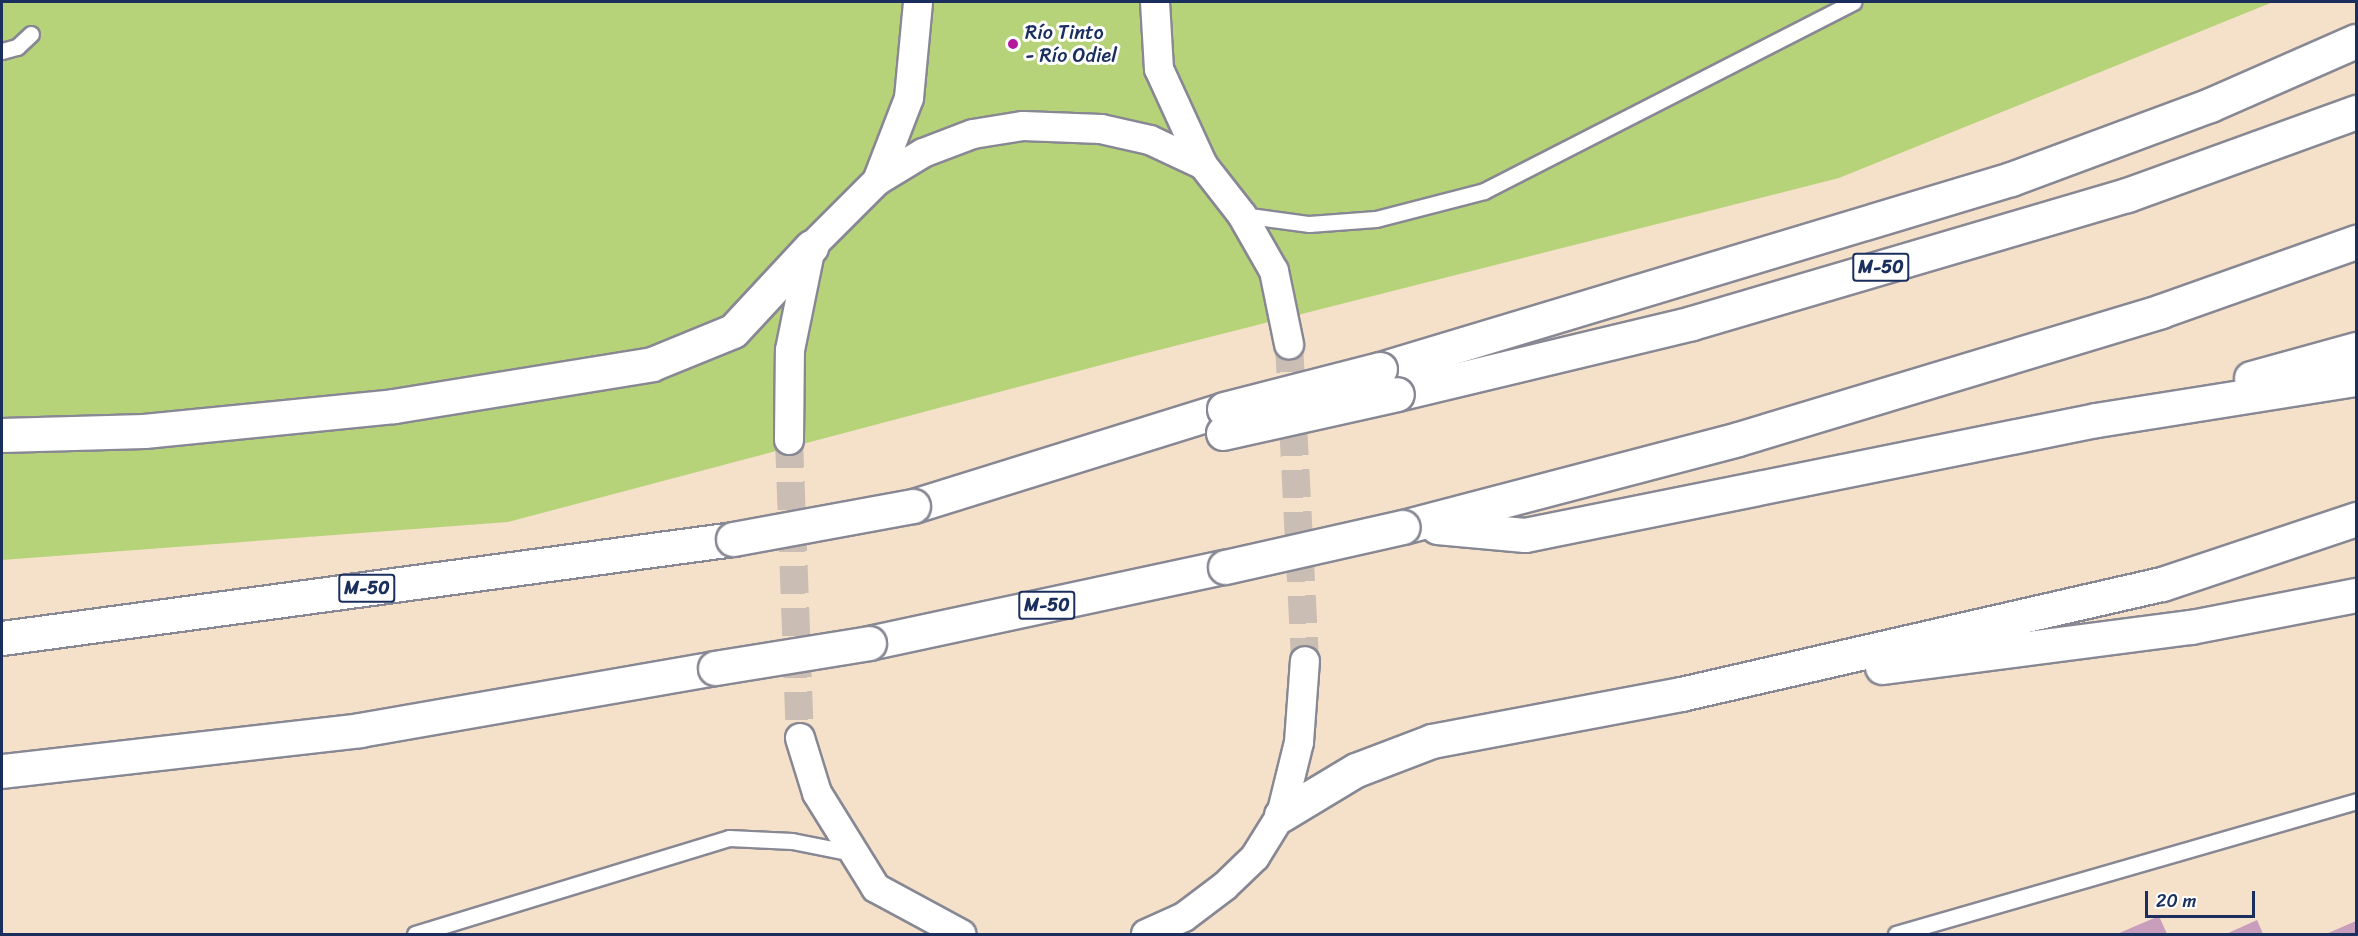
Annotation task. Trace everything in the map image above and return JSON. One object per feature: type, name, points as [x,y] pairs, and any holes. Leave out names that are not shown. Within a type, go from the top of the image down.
[{"type":"highway","points":[[1389,381],[2011,179],[2210,105],[2356,41]]},
{"type":"highway","name":"M-50","points":[[2,638],[733,539],[914,506],[1389,381],[1692,322],[2116,198],[2356,112]]},
{"type":"highway","name":"M-50","points":[[2,771],[360,730],[869,643],[1409,526],[1749,436],[2161,311],[2356,242]]},
{"type":"highway","points":[[2,435],[144,431],[394,406],[652,364],[733,331],[811,247]]},
{"type":"highway","points":[[2096,420],[2356,348]]},
{"type":"highway","points":[[1409,526],[1525,535],[2096,420],[2356,379]]},
{"type":"highway","points":[[1281,815],[1356,770],[1432,741],[1681,694],[2162,584],[2356,519]]},
{"type":"highway","points":[[1681,694],[2192,627],[2356,595]]},
{"type":"street","points":[[877,181],[909,98],[918,2]]},
{"type":"street","points":[[1155,2],[1159,69],[1203,165],[1242,215],[1274,272],[1288,344]]},
{"type":"street","points":[[789,440],[790,350],[811,247],[877,181],[923,153],[973,134],[1023,126],[1101,129],[1150,140],[1203,165]]},
{"type":"street","points":[[1146,934],[1182,926],[1255,857],[1281,815],[1299,742],[1305,661]]},
{"type":"street","points":[[800,738],[817,793],[852,853],[876,888],[920,924],[961,934]]},
{"type":"lane","points":[[1242,215],[1309,224],[1376,219],[1484,191],[1854,2]]},
{"type":"lane","points":[[2,51],[17,47],[31,34]]},
{"type":"lane","points":[[1896,934],[2356,801]]},
{"type":"lane","points":[[415,934],[729,838],[792,841],[852,853]]},
{"type":"green space","points":[[2,2],[2273,2],[1839,178],[1139,355],[508,522],[2,560]]},
{"type":"building","points":[[2159,916],[2167,934],[2117,934]]},
{"type":"building","points":[[2257,920],[2263,934],[2226,934]]},
{"type":"building","points":[[2356,921],[2356,934],[2326,934]]},
{"type":"tunnel","points":[[1289,344],[1305,661]]},
{"type":"tunnel","points":[[789,440],[800,738]]},
{"type":"place","name":"Río Tinto - Río Odiel","points":[[1013,44]]}]
